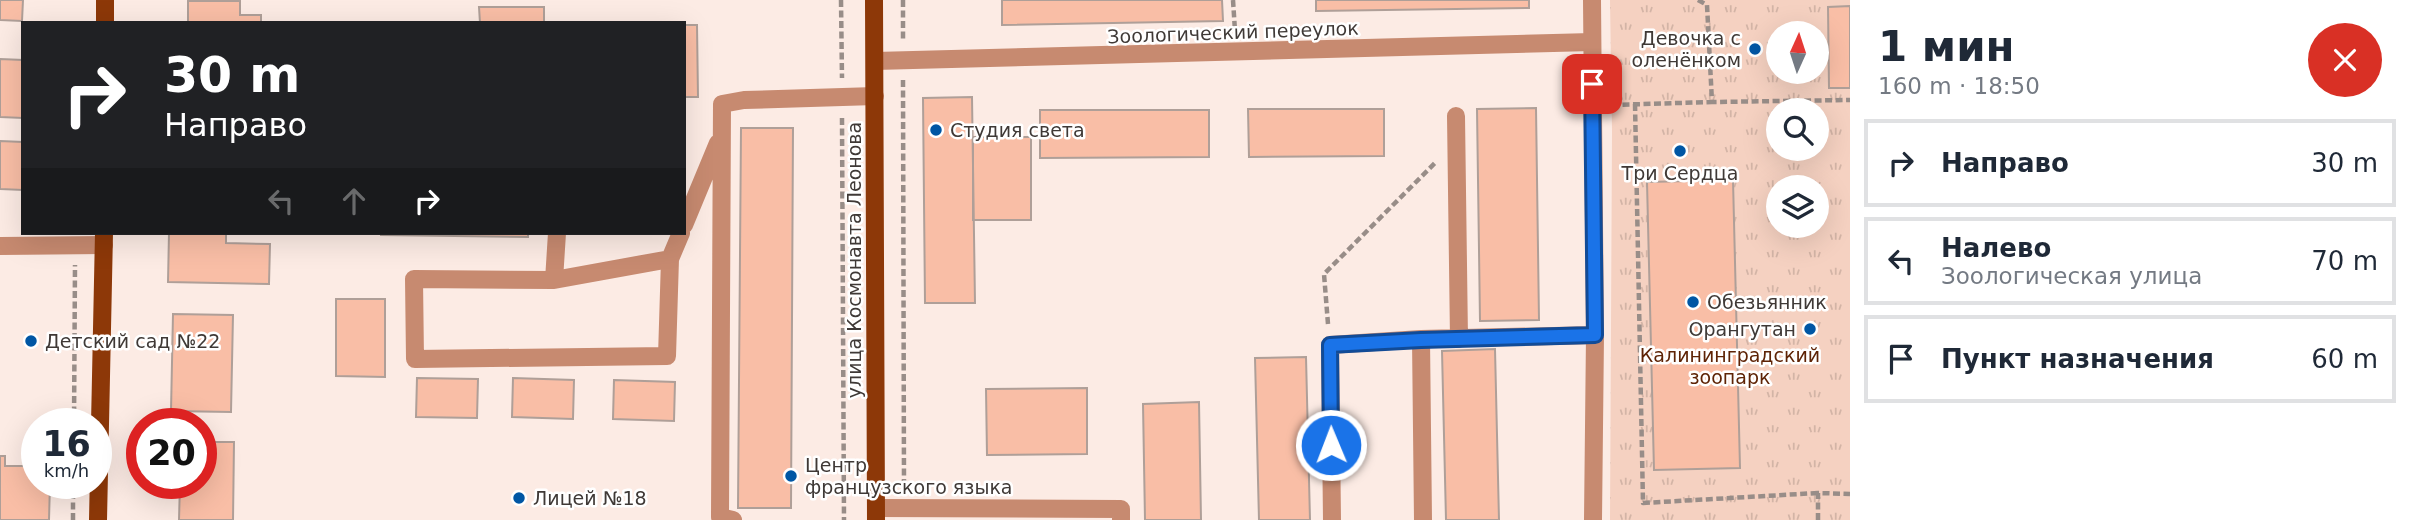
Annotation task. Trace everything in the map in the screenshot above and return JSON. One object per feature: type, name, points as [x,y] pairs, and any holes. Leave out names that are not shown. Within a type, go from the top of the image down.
[{"type":"main road","points":[[105,0],[105,21]]},
{"type":"main road","name":"улица Космонавта Леонова","points":[[874,0],[876,514]]},
{"type":"main road","points":[[98,520],[104,239]]},
{"type":"street","points":[[1592,0],[1595,335],[1593,520]]},
{"type":"street","name":"Зоологический переулок","points":[[875,61],[1592,43]]},
{"type":"street","points":[[733,520],[720,517],[722,104],[744,100],[875,96]]},
{"type":"street","points":[[1456,116],[1459,339]]},
{"type":"street","points":[[686,220],[722,133]]},
{"type":"street","points":[[554,280],[557,235]]},
{"type":"street","points":[[670,259],[554,280],[414,279],[415,359],[667,356],[670,259],[680,235]]},
{"type":"street","points":[[0,246],[75,245],[104,239]]},
{"type":"street","points":[[1332,520],[1330,345],[1595,335]]},
{"type":"street","points":[[1421,340],[1423,520]]},
{"type":"street","points":[[876,514],[905,508],[1121,509],[1121,520]]},
{"type":"path","points":[[841,0],[844,520]]},
{"type":"path","points":[[903,0],[905,508]]},
{"type":"path","points":[[1233,0],[1235,31]]},
{"type":"path","points":[[1698,0],[1707,5]]},
{"type":"path","points":[[1712,0],[1707,5],[1712,102]]},
{"type":"path","points":[[1592,104],[1850,100]]},
{"type":"path","points":[[1635,104],[1643,503],[1818,493],[1850,494]]},
{"type":"path","points":[[1330,345],[1324,274],[1456,141]]},
{"type":"path","points":[[74,408],[75,245]]},
{"type":"path","points":[[1818,493],[1818,520]]},
{"type":"path","points":[[73,499],[73,520]]},
{"type":"green space","name":"Калининградский зоопарк","points":[[1610,0],[1850,0],[1850,520],[1610,520]]},
{"type":"building","points":[[0,0],[23,0],[22,21],[0,20]]},
{"type":"building","points":[[1002,0],[1222,0],[1223,21],[1002,25]]},
{"type":"building","points":[[1316,0],[1529,0],[1529,8],[1316,11]]},
{"type":"building","points":[[188,1],[240,1],[240,15],[261,15],[261,21],[188,21]]},
{"type":"building","points":[[1850,6],[1850,88],[1829,88],[1828,7]]},
{"type":"building","points":[[479,7],[544,7],[544,21],[480,21]]},
{"type":"building","points":[[686,25],[697,25],[698,97],[686,97]]},
{"type":"building","points":[[0,59],[21,60],[21,118],[0,117]]},
{"type":"building","points":[[972,97],[975,303],[925,303],[923,98]]},
{"type":"building","points":[[1536,108],[1539,320],[1480,321],[1477,109]]},
{"type":"building","points":[[1248,109],[1384,109],[1384,156],[1249,157]]},
{"type":"building","points":[[1040,110],[1209,110],[1209,157],[1040,158]]},
{"type":"building","points":[[741,128],[793,128],[791,508],[738,508]]},
{"type":"building","points":[[973,137],[1031,137],[1031,220],[973,220]]},
{"type":"building","points":[[0,141],[21,142],[21,190],[0,189]]},
{"type":"building","name":"Обезьянник","points":[[1733,180],[1740,468],[1654,470],[1647,182]]},
{"type":"building","points":[[169,235],[226,235],[226,243],[270,244],[269,284],[168,282]]},
{"type":"building","points":[[381,235],[528,235],[528,237]]},
{"type":"building","points":[[336,299],[385,299],[385,377],[336,376]]},
{"type":"building","points":[[173,314],[233,315],[231,412],[217,412],[217,408],[171,408]]},
{"type":"building","points":[[1495,349],[1499,520],[1446,520],[1442,351]]},
{"type":"building","points":[[1306,357],[1310,520],[1259,520],[1255,358]]},
{"type":"building","points":[[417,378],[478,379],[477,418],[416,417]]},
{"type":"building","points":[[513,378],[574,380],[573,419],[512,417]]},
{"type":"building","points":[[614,380],[675,382],[674,421],[613,419]]},
{"type":"building","points":[[1087,388],[1087,454],[987,455],[986,389]]},
{"type":"building","points":[[1199,402],[1201,520],[1145,520],[1143,404]]},
{"type":"building","points":[[217,442],[234,442],[233,520],[179,520],[180,499],[217,499]]},
{"type":"building","points":[[0,456],[5,456],[5,466],[21,466],[21,499],[50,499],[49,520],[0,520]]},
{"type":"place","name":"Девочка с оленёнком","points":[[1755,49]]},
{"type":"place","name":"Студия света","points":[[936,130]]},
{"type":"place","name":"Три Сердца","points":[[1680,151]]},
{"type":"place","name":"Обезьянник","points":[[1693,302]]},
{"type":"place","name":"Орангутан","points":[[1810,329]]},
{"type":"place","name":"Детский сад №22","points":[[31,341]]},
{"type":"place","name":"Центр французского языка","points":[[791,476]]},
{"type":"place","name":"Лицей №18","points":[[519,498]]},
{"type":"route","points":[[1331,445],[1330,345],[1595,335],[1592,84]]}]
